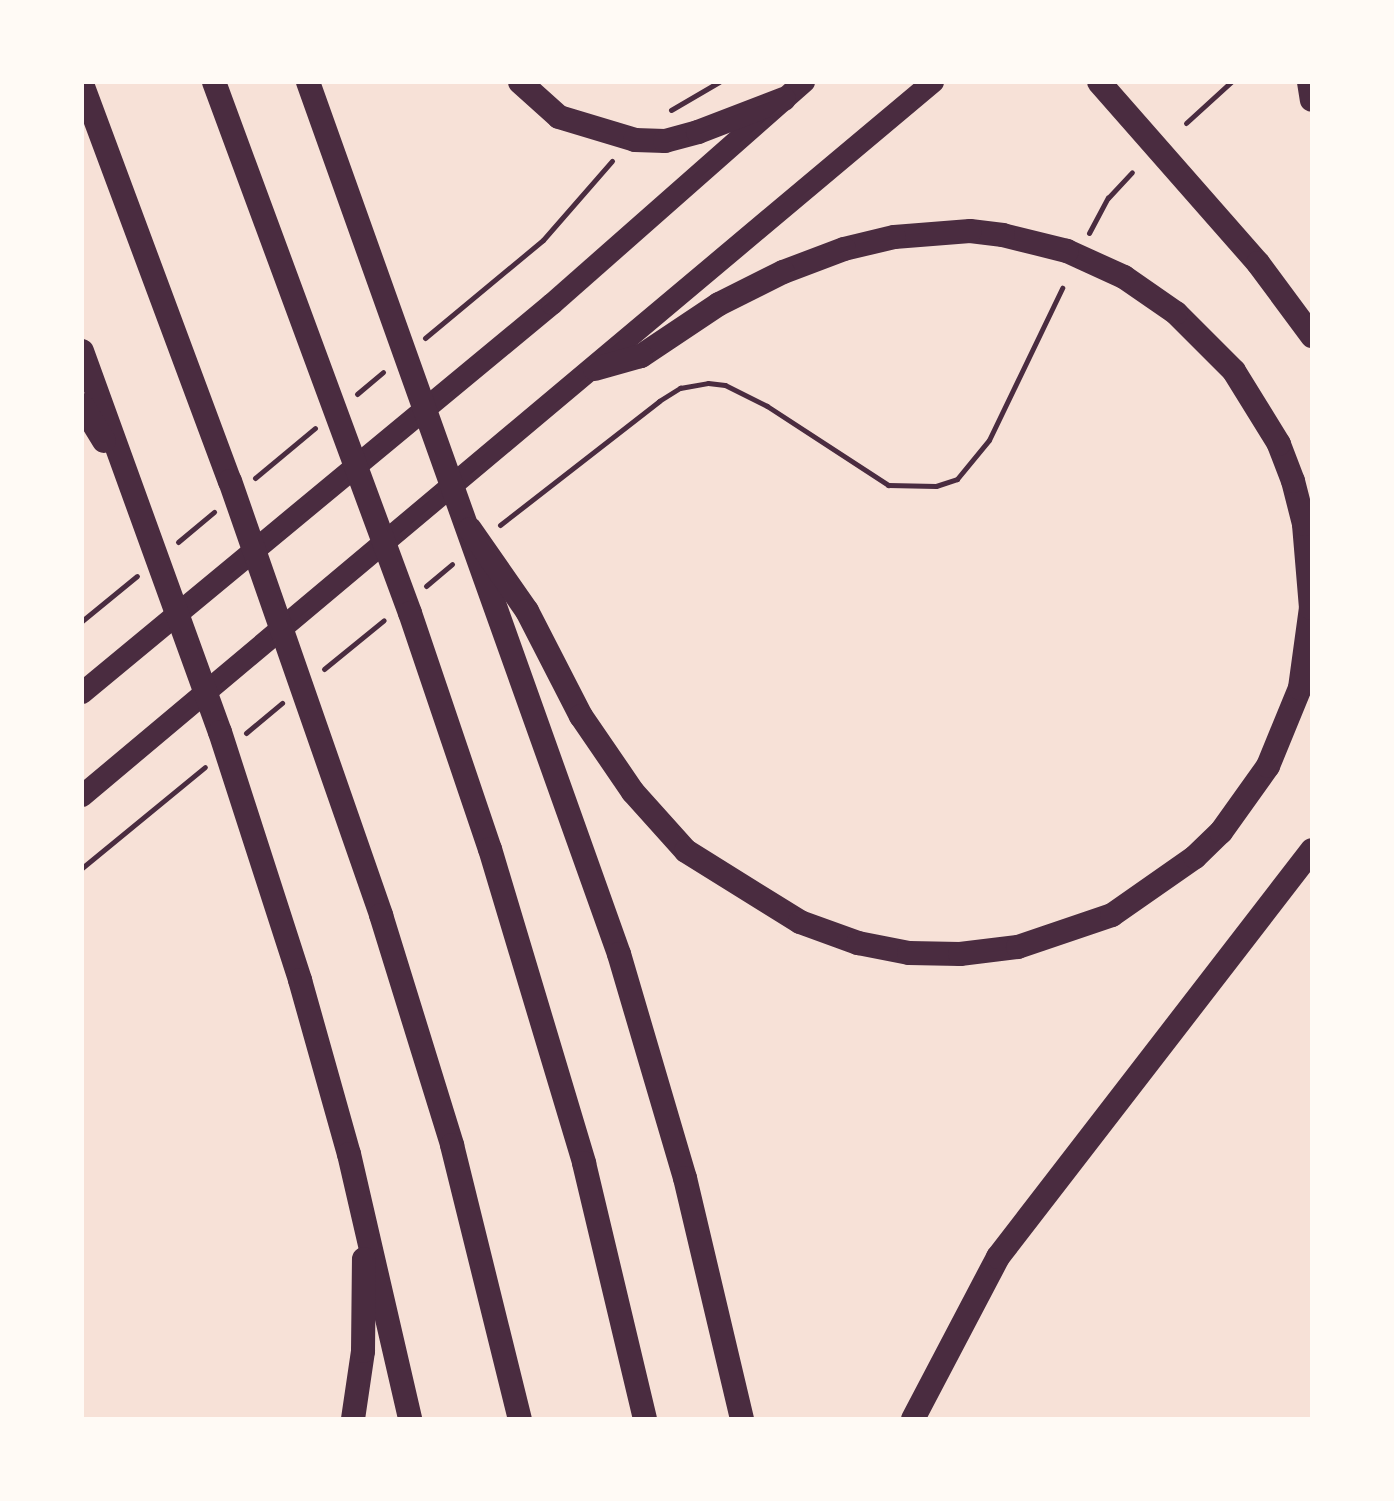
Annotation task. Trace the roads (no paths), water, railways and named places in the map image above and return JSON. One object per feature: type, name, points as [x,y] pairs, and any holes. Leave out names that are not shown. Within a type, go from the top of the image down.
[{"type":"highway","points":[[214,82],[410,613],[495,864],[584,1163],[645,1419]]},
{"type":"highway","points":[[308,82],[481,531],[645,1036],[703,1245],[742,1419]]},
{"type":"highway","points":[[520,82],[559,117],[635,140],[665,141],[698,132],[784,99]]},
{"type":"highway","points":[[82,693],[552,304],[804,82]]},
{"type":"highway","points":[[82,796],[595,369],[642,324],[933,82]]},
{"type":"highway","points":[[1099,82],[1258,263],[1312,336]]},
{"type":"highway","points":[[1309,82],[1312,100]]},
{"type":"highway","points":[[82,84],[230,481],[381,915],[452,1145],[520,1419]]},
{"type":"highway","points":[[481,531],[527,611],[581,716],[633,792],[686,851],[800,922],[858,943],[909,953],[960,954],[1018,947],[1112,915],[1195,857],[1221,832],[1268,766],[1300,688],[1311,608],[1306,539],[1293,481],[1279,444],[1234,371],[1176,313],[1124,277],[1067,251],[1003,235],[970,231],[894,237],[844,249],[783,272],[719,304],[641,356],[595,369]]},
{"type":"highway","points":[[82,351],[242,799],[349,1154],[410,1419]]},
{"type":"highway","points":[[82,405],[139,507]]},
{"type":"highway","points":[[913,1419],[998,1257],[1312,850]]},
{"type":"highway","points":[[349,1154],[360,1219],[365,1309],[353,1419]]}]
